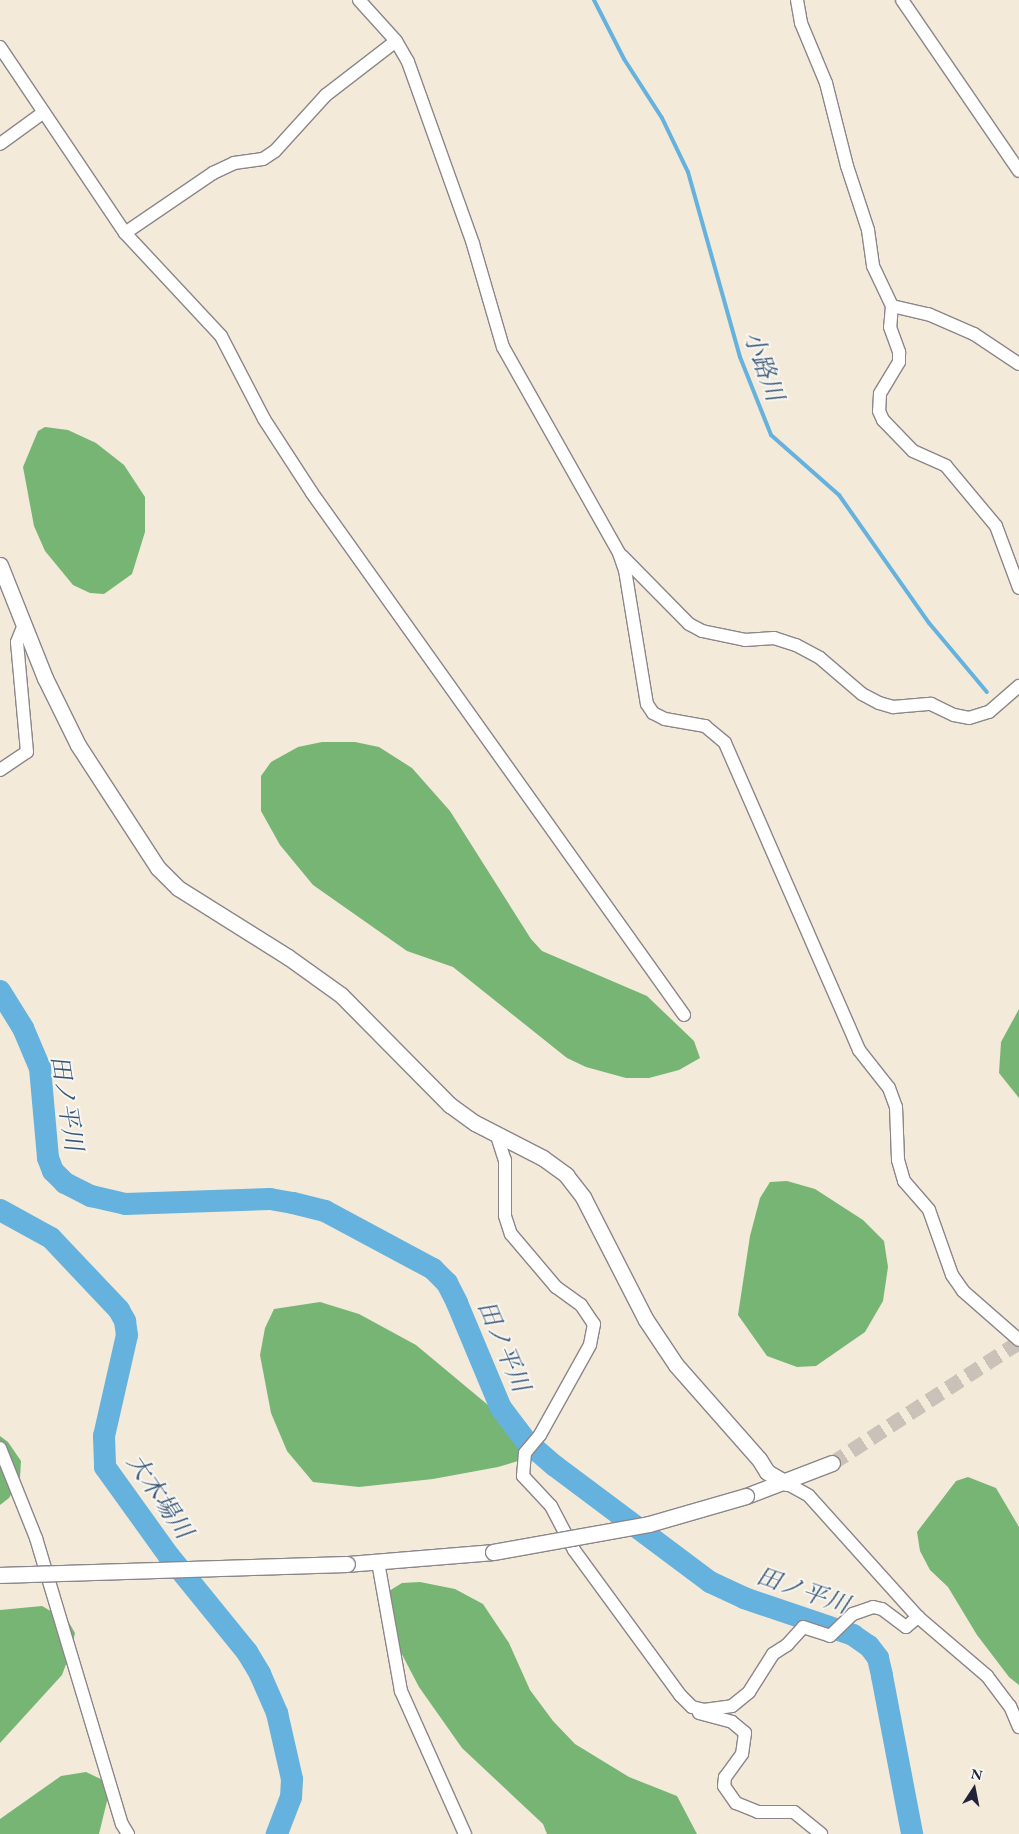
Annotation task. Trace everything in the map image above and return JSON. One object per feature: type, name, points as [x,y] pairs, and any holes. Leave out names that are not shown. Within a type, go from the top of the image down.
[{"type":"street","points":[[359,0],[396,41],[408,62],[470,235],[503,347],[619,553],[625,570],[648,704],[653,713],[665,719],[705,726],[725,743],[860,1050],[889,1088],[896,1107],[898,1160],[904,1180],[929,1210],[952,1275],[963,1291],[1019,1340]]},
{"type":"street","points":[[796,0],[801,23],[826,83],[846,166],[868,230],[872,266],[892,306],[890,327],[900,352],[899,362],[897,371],[880,394],[878,411],[882,420],[913,450],[946,466],[996,526],[1019,588]]},
{"type":"street","points":[[902,0],[1019,171]]},
{"type":"street","points":[[125,233],[213,173],[234,163],[263,159],[275,151],[326,95],[396,41]]},
{"type":"street","points":[[0,47],[125,233],[221,336],[264,418],[312,493],[684,1014]]},
{"type":"street","points":[[0,144],[44,112]]},
{"type":"street","points":[[892,306],[928,314],[974,334],[1019,364]]},
{"type":"street","points":[[619,553],[689,624],[711,633],[745,640],[774,638],[796,645],[820,658],[862,694],[879,703],[893,706],[931,704],[954,715],[969,718],[989,712],[1018,690]]},
{"type":"street","points":[[0,565],[45,678],[78,745],[158,868],[178,888],[288,957],[340,995],[450,1105],[497,1136],[543,1158],[566,1175],[583,1197],[646,1320],[676,1365],[759,1459],[767,1472],[809,1496],[918,1617],[987,1676],[1010,1706],[1019,1727]]},
{"type":"street","points":[[0,770],[27,752],[17,642],[24,625]]},
{"type":"street","points":[[497,1136],[505,1160],[505,1216],[510,1234],[556,1286],[581,1304],[594,1324],[590,1345],[522,1460],[523,1476],[551,1506],[558,1516],[561,1531],[574,1550],[692,1707],[698,1713],[732,1722],[745,1733],[742,1754],[725,1777],[724,1786],[736,1803],[758,1812],[794,1812],[821,1834]]},
{"type":"street","points":[[0,1448],[36,1538],[122,1824],[128,1834]]},
{"type":"street","points":[[0,1575],[346,1564],[493,1552],[649,1524],[786,1483],[832,1463]]},
{"type":"street","points":[[378,1562],[401,1691],[465,1834]]},
{"type":"street","points":[[692,1707],[718,1710],[742,1700],[773,1654],[787,1645],[803,1627],[835,1630],[853,1614],[874,1607],[882,1609],[906,1627],[918,1617]]},
{"type":"green space","points":[[45,427],[68,430],[96,443],[124,465],[145,497],[145,532],[132,574],[104,594],[90,593],[73,585],[45,551],[34,526],[23,467],[38,431]]},
{"type":"green space","points":[[322,742],[355,742],[379,747],[412,768],[450,811],[531,939],[542,951],[647,996],[694,1041],[700,1058],[679,1070],[649,1078],[626,1078],[586,1067],[567,1058],[453,967],[407,951],[313,885],[280,845],[261,811],[261,776],[271,762],[298,747]]},
{"type":"green space","points":[[1019,1009],[1019,1098],[999,1073],[1001,1042]]},
{"type":"green space","points":[[787,1181],[815,1189],[863,1220],[884,1241],[888,1267],[883,1301],[865,1332],[816,1366],[797,1367],[767,1356],[738,1315],[750,1236],[760,1198],[770,1182]]},
{"type":"green space","points":[[320,1302],[359,1314],[416,1345],[494,1410],[520,1438],[529,1454],[518,1461],[498,1467],[433,1479],[359,1487],[313,1482],[287,1451],[271,1413],[260,1355],[265,1328],[274,1309]]},
{"type":"green space","points":[[0,1436],[8,1442],[21,1461],[20,1478],[9,1498],[0,1505]]},
{"type":"green space","points":[[968,1477],[996,1488],[1019,1527],[1019,1685],[1009,1677],[977,1635],[948,1587],[930,1570],[920,1551],[917,1532],[956,1481]]},
{"type":"green space","points":[[420,1582],[455,1589],[483,1604],[509,1643],[530,1690],[553,1721],[575,1744],[629,1777],[677,1796],[697,1834],[547,1834],[543,1824],[462,1748],[419,1687],[385,1622],[389,1591],[402,1583]]},
{"type":"green space","points":[[42,1606],[68,1621],[75,1633],[71,1651],[62,1675],[0,1743],[0,1610]]},
{"type":"green space","points":[[86,1772],[105,1781],[108,1797],[99,1834],[0,1834],[0,1819],[61,1776]]},
{"type":"waterway","name":"小路川","points":[[594,0],[624,59],[662,118],[688,172],[740,357],[771,435],[839,495],[929,623],[987,692]]},
{"type":"waterway","name":"田ノ平川","points":[[0,991],[23,1028],[40,1068],[48,1158],[53,1171],[65,1183],[91,1196],[125,1204],[270,1199],[293,1203],[325,1211],[433,1269],[447,1283],[457,1303],[501,1408],[526,1441],[555,1466],[710,1582],[744,1598],[853,1635],[869,1646],[878,1658],[912,1834]]},
{"type":"waterway","name":"大木場川","points":[[0,1210],[51,1238],[119,1310],[125,1321],[127,1335],[104,1436],[105,1467],[169,1556],[247,1652],[260,1674],[277,1713],[292,1779],[291,1797],[277,1834]]},
{"type":"tunnel","points":[[832,1463],[1019,1342]]}]
